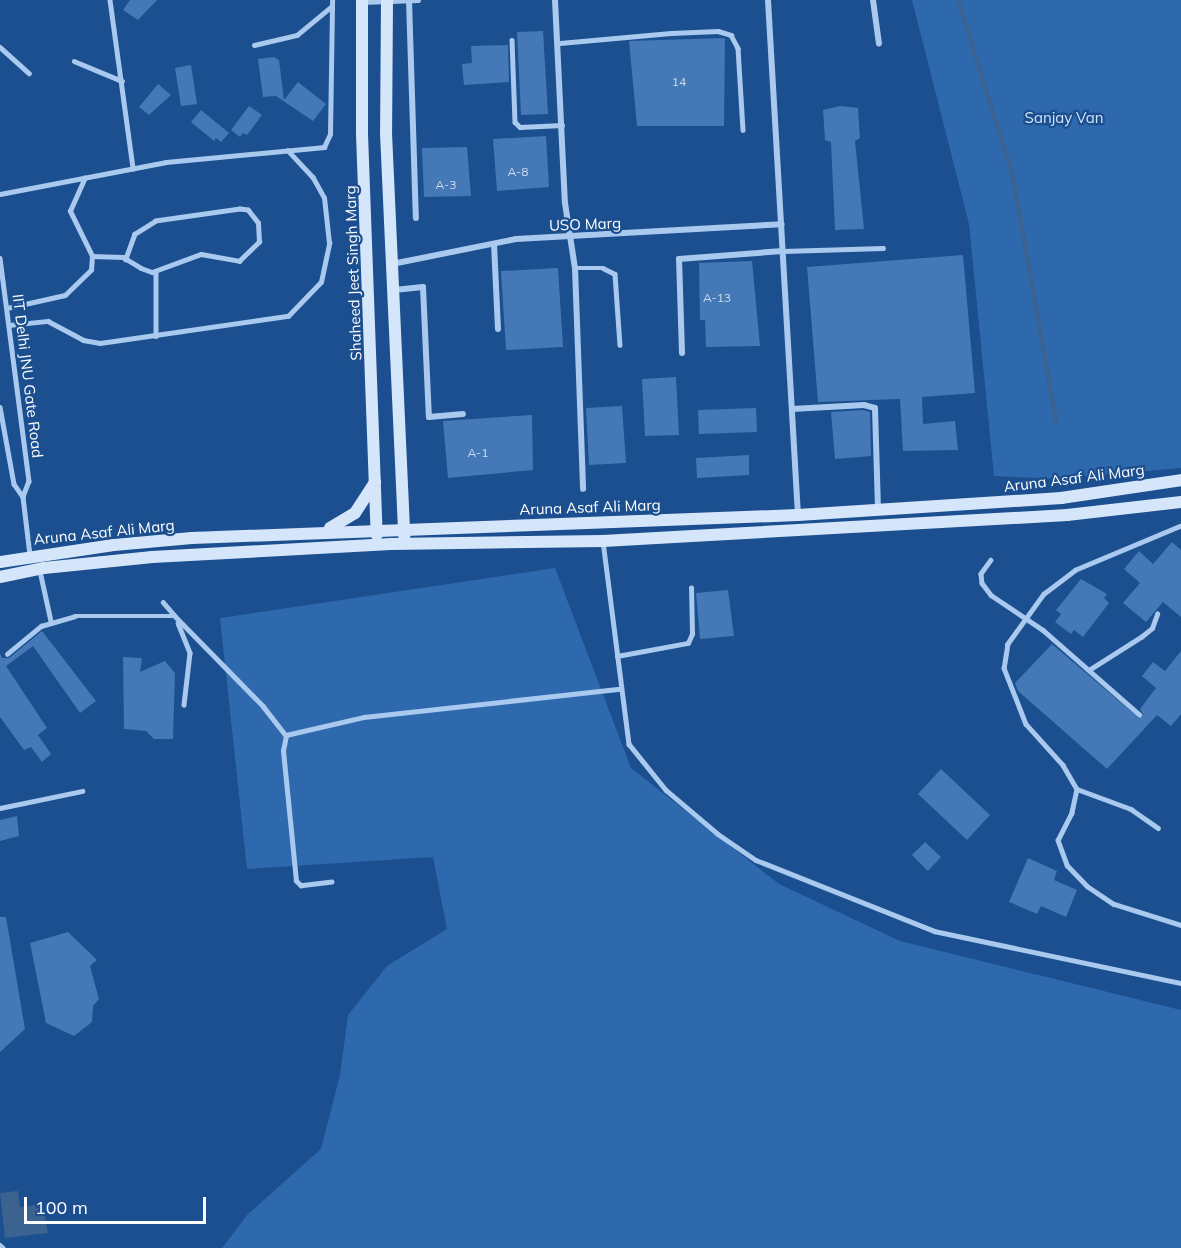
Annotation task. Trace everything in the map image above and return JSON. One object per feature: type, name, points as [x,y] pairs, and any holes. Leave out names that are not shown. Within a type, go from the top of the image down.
[{"type":"main road","name":"Shaheed Jeet Singh Marg","points":[[362,1],[362,134],[378,545]]},
{"type":"main road","points":[[387,1],[386,134],[404,544]]},
{"type":"main road","name":"Aruna Asaf Ali Marg","points":[[0,562],[30,555],[114,544],[321,531],[798,515],[1060,498],[1181,480]]},
{"type":"main road","points":[[321,531],[355,513],[375,481]]},
{"type":"main road","name":"Aruna Asaf Ali Marg","points":[[0,578],[39,569],[152,557],[404,544],[603,541],[1067,515],[1181,502]]},
{"type":"street","points":[[409,0],[416,218]]},
{"type":"street","points":[[362,1],[418,0]]},
{"type":"street","points":[[555,0],[560,43],[569,239],[575,268],[583,489]]},
{"type":"street","points":[[768,0],[798,515]]},
{"type":"street","points":[[873,0],[879,44]]},
{"type":"street","name":"USO Marg","points":[[392,264],[494,243],[531,238],[569,239],[782,224]]},
{"type":"street","points":[[494,243],[498,329]]},
{"type":"street","points":[[682,353],[679,259],[783,251]]},
{"type":"street","points":[[393,290],[423,287],[429,417],[463,414]]},
{"type":"street","points":[[792,409],[864,405],[875,408],[878,510]]},
{"type":"street","points":[[602,522],[603,541]]},
{"type":"lane","points":[[110,0],[133,168]]},
{"type":"lane","points":[[254,45],[297,35],[332,3]]},
{"type":"lane","points":[[0,194],[133,168],[324,147],[329,140],[332,3]]},
{"type":"lane","points":[[560,43],[671,33],[718,31],[731,35],[738,48],[743,130]]},
{"type":"lane","points":[[512,40],[514,122],[525,127],[562,125]]},
{"type":"lane","points":[[0,47],[30,73]]},
{"type":"lane","points":[[74,61],[122,81]]},
{"type":"lane","points":[[9,325],[48,321],[83,340],[100,343],[288,316],[314,293],[328,258],[328,214],[318,186],[288,151]]},
{"type":"lane","points":[[7,308],[65,295],[86,277],[92,256],[70,211],[85,178]]},
{"type":"lane","points":[[92,256],[126,259],[147,271],[156,271],[201,254],[239,261],[259,242],[255,216],[240,209],[156,221],[135,234],[126,259]]},
{"type":"lane","points":[[783,251],[883,248]]},
{"type":"lane","name":"IIT Delhi JNU Gate Road","points":[[0,258],[29,481],[23,497],[30,555]]},
{"type":"lane","points":[[575,268],[609,269],[615,274],[620,345]]},
{"type":"lane","points":[[156,271],[156,336]]},
{"type":"lane","name":"IIT Delhi JNU Gate Road","points":[[0,407],[14,484],[23,497]]},
{"type":"lane","points":[[1158,828],[1131,809],[1077,789],[1063,765],[1026,724],[1006,681],[1008,644],[1024,617],[1044,594],[1076,570],[1181,526]]},
{"type":"lane","points":[[603,541],[625,734],[647,769],[718,834],[756,860],[934,931],[1181,983]]},
{"type":"lane","points":[[991,560],[981,574],[982,583],[991,595],[1024,617],[1139,714]]},
{"type":"lane","points":[[39,569],[51,621]]},
{"type":"lane","points":[[617,656],[688,643],[692,634],[691,588]]},
{"type":"lane","points":[[163,602],[263,706],[286,735],[283,751],[296,881],[301,886],[332,882]]},
{"type":"lane","points":[[1089,670],[1141,637],[1152,627],[1156,614]]},
{"type":"lane","points":[[7,654],[51,621],[75,616],[175,616]]},
{"type":"lane","points":[[175,616],[190,653],[184,705]]},
{"type":"lane","points":[[286,735],[364,717],[620,689]]},
{"type":"lane","points":[[1077,789],[1072,813],[1059,840],[1067,864],[1087,886],[1114,904],[1181,925]]},
{"type":"lane","points":[[0,808],[82,791]]},
{"type":"green space","name":"Sanjay Van","points":[[912,0],[1181,0],[1181,468],[1057,479],[994,476],[969,224]]},
{"type":"green space","points":[[555,568],[631,768],[779,884],[900,941],[1181,1010],[1181,1248],[222,1248],[248,1214],[321,1149],[340,1075],[348,1015],[387,966],[447,929],[433,857],[247,869],[220,618]]},
{"type":"shaded area","points":[[18,1191],[20,1207],[43,1204],[48,1233],[5,1238],[0,1193]]},
{"type":"building","points":[[130,0],[157,0],[138,20],[123,10]]},
{"type":"building","points":[[543,31],[548,114],[521,115],[517,32]]},
{"type":"building","points":[[725,38],[724,126],[637,126],[629,41]]},
{"type":"building","points":[[508,45],[509,82],[464,85],[462,64],[472,63],[471,46]]},
{"type":"building","points":[[274,57],[279,60],[284,100],[298,82],[326,104],[313,121],[276,96],[263,97],[258,59]]},
{"type":"building","points":[[191,65],[197,104],[181,106],[175,68]]},
{"type":"building","points":[[158,84],[171,95],[149,115],[139,107]]},
{"type":"building","points":[[249,106],[262,115],[247,135],[243,133],[240,137],[231,130]]},
{"type":"building","points":[[840,106],[858,108],[860,138],[855,141],[864,229],[835,230],[831,142],[825,140],[823,110]]},
{"type":"building","points":[[201,110],[229,133],[221,142],[216,138],[214,141],[191,122]]},
{"type":"building","points":[[546,136],[549,187],[497,191],[493,139]]},
{"type":"building","points":[[467,147],[471,196],[424,197],[422,148]]},
{"type":"building","points":[[963,255],[975,393],[922,397],[923,424],[955,421],[958,450],[903,451],[900,399],[818,402],[807,267]]},
{"type":"building","points":[[752,261],[760,346],[706,347],[705,320],[700,320],[699,263]]},
{"type":"building","points":[[558,268],[563,347],[506,350],[501,271]]},
{"type":"building","points":[[676,377],[679,435],[645,436],[642,379]]},
{"type":"building","points":[[622,406],[626,463],[589,465],[586,408]]},
{"type":"building","points":[[756,408],[757,432],[699,434],[698,410]]},
{"type":"building","points":[[863,410],[870,412],[871,456],[835,459],[831,412]]},
{"type":"building","points":[[532,415],[533,470],[448,478],[443,421]]},
{"type":"building","points":[[749,455],[749,475],[697,478],[696,458]]},
{"type":"building","points":[[1172,542],[1181,550],[1181,617],[1163,602],[1146,622],[1123,603],[1140,583],[1124,569],[1139,551],[1153,564]]},
{"type":"building","points":[[1081,579],[1107,594],[1104,598],[1109,603],[1083,637],[1074,630],[1071,634],[1055,622],[1061,614],[1056,610]]},
{"type":"building","points":[[728,590],[734,636],[700,639],[696,593]]},
{"type":"building","points":[[42,631],[96,701],[80,713],[33,646],[6,666],[47,728],[38,735],[51,754],[42,762],[31,747],[24,750],[0,717],[0,653],[2,658],[9,658]]},
{"type":"building","points":[[1052,644],[1139,718],[1143,714],[1140,709],[1156,688],[1142,676],[1153,662],[1165,671],[1181,651],[1181,714],[1171,726],[1157,715],[1107,769],[1018,691],[1015,683]]},
{"type":"building","points":[[123,657],[142,658],[140,672],[165,661],[175,673],[173,739],[154,739],[146,731],[124,729]]},
{"type":"building","points":[[941,769],[990,815],[967,840],[918,794]]},
{"type":"building","points":[[17,816],[19,836],[0,841],[0,820]]},
{"type":"building","points":[[925,842],[941,857],[928,871],[912,855]]},
{"type":"building","points":[[1028,858],[1057,871],[1054,880],[1077,890],[1066,917],[1041,906],[1037,914],[1009,902]]},
{"type":"building","points":[[0,917],[6,917],[25,1029],[0,1052]]},
{"type":"building","points":[[68,932],[97,960],[90,966],[99,999],[93,1006],[92,1022],[74,1036],[46,1023],[30,943]]},
{"type":"waterway","points":[[958,0],[1012,173],[1056,421]]}]
